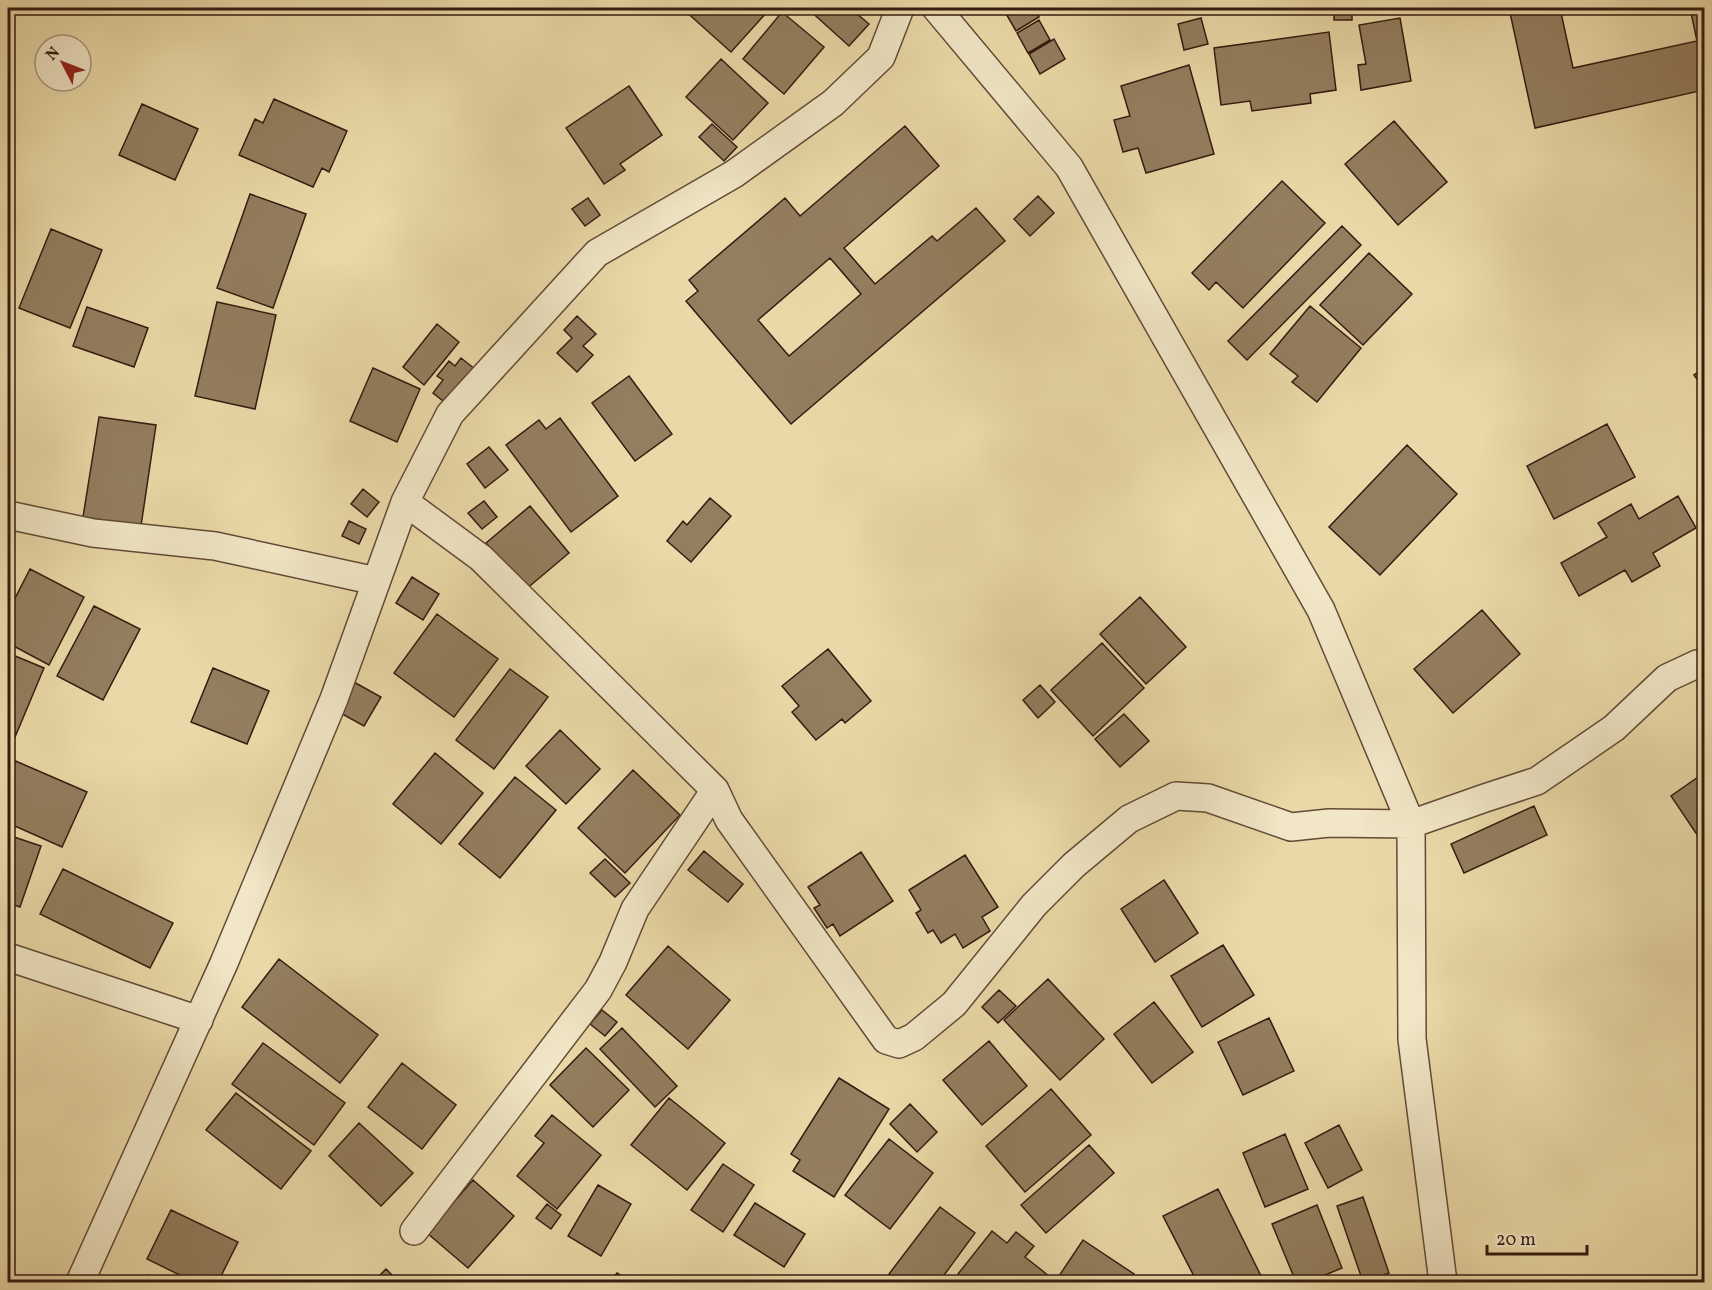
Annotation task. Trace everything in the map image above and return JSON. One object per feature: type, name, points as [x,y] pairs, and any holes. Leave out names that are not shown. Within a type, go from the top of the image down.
[{"type":"street","points":[[80,1282],[199,1020],[334,699],[405,502],[450,414],[597,253],[734,174],[833,103],[881,57],[900,8]]},
{"type":"street","points":[[936,8],[1069,167],[1321,610],[1411,824],[1412,1040],[1443,1282]]},
{"type":"street","points":[[405,502],[481,558],[715,790],[729,820],[886,1040],[899,1044],[914,1037],[954,1004],[1034,905],[1074,865],[1129,819],[1176,796],[1208,798],[1291,827],[1329,823],[1411,824],[1537,781],[1614,728],[1667,678],[1697,664],[1704,664]]},
{"type":"street","points":[[8,515],[93,533],[214,546],[376,581]]},
{"type":"street","points":[[414,1231],[598,990],[614,962],[635,909],[715,790]]},
{"type":"street","points":[[8,957],[199,1020]]},
{"type":"building","points":[[684,8],[763,8],[768,11],[731,52]]},
{"type":"building","points":[[807,8],[850,8],[869,24],[849,46]]},
{"type":"building","points":[[1013,8],[1033,8],[1039,17],[1016,31],[1005,12]]},
{"type":"building","points":[[1311,8],[1352,8],[1352,20],[1334,20],[1334,13],[1311,13]]},
{"type":"building","points":[[1509,8],[1560,8],[1573,68],[1697,41],[1690,8],[1704,8],[1704,90],[1535,128]]},
{"type":"building","points":[[782,12],[824,47],[784,94],[743,59]]},
{"type":"building","points":[[1201,18],[1208,44],[1184,50],[1178,24]]},
{"type":"building","points":[[1400,18],[1411,81],[1361,90],[1358,65],[1366,64],[1359,25]]},
{"type":"building","points":[[1039,20],[1050,40],[1028,53],[1017,33]]},
{"type":"building","points":[[1329,32],[1336,90],[1310,94],[1311,103],[1252,111],[1250,101],[1221,105],[1214,48]]},
{"type":"building","points":[[1054,39],[1065,59],[1040,74],[1029,54]]},
{"type":"building","points":[[721,59],[768,103],[733,140],[686,97]]},
{"type":"building","points":[[1189,65],[1214,154],[1146,173],[1138,148],[1123,152],[1114,120],[1130,116],[1121,86]]},
{"type":"building","points":[[629,86],[662,135],[620,164],[625,170],[604,184],[566,128]]},
{"type":"building","points":[[274,99],[347,131],[329,172],[322,168],[313,187],[239,155],[255,119],[263,123]]},
{"type":"building","points":[[142,104],[198,129],[175,180],[119,155]]},
{"type":"building","points":[[1394,121],[1447,182],[1398,225],[1345,164]]},
{"type":"building","points":[[712,124],[737,147],[724,161],[699,137]]},
{"type":"building","points":[[905,126],[939,166],[844,248],[875,284],[932,236],[937,241],[976,208],[1005,241],[791,424],[686,301],[698,291],[689,280],[785,198],[800,216]],"holes":[[[830,258],[861,294],[789,356],[758,320]]]},
{"type":"building","points":[[1282,181],[1325,223],[1243,308],[1216,282],[1209,290],[1192,273]]},
{"type":"building","points":[[250,194],[306,214],[273,308],[217,288]]},
{"type":"building","points":[[1038,196],[1054,213],[1030,236],[1014,219]]},
{"type":"building","points":[[588,198],[600,215],[585,226],[572,209]]},
{"type":"building","points":[[1342,226],[1361,245],[1247,360],[1228,341]]},
{"type":"building","points":[[51,229],[102,250],[70,328],[19,308]]},
{"type":"building","points":[[1369,253],[1412,294],[1363,345],[1320,305]]},
{"type":"building","points":[[217,302],[276,315],[255,409],[195,396]]},
{"type":"building","points":[[1310,306],[1361,348],[1317,402],[1292,382],[1298,376],[1270,354]]},
{"type":"building","points":[[87,307],[148,328],[134,367],[73,346]]},
{"type":"building","points":[[577,316],[596,334],[583,346],[593,355],[577,372],[557,353],[572,338],[564,330]]},
{"type":"building","points":[[437,324],[459,342],[424,385],[403,367]]},
{"type":"building","points":[[461,358],[475,369],[447,404],[433,393],[443,380],[437,376],[449,361],[455,366]]},
{"type":"building","points":[[373,368],[420,389],[397,442],[350,421]]},
{"type":"building","points":[[1704,368],[1704,389],[1694,375]]},
{"type":"building","points":[[629,376],[672,434],[635,461],[592,403]]},
{"type":"building","points":[[99,417],[156,425],[141,526],[83,517]]},
{"type":"building","points":[[560,418],[618,496],[571,532],[506,445],[539,420],[546,429]]},
{"type":"building","points":[[1607,424],[1635,477],[1554,519],[1527,466]]},
{"type":"building","points":[[1407,445],[1457,494],[1380,575],[1329,527]]},
{"type":"building","points":[[489,447],[508,470],[485,488],[467,464]]},
{"type":"building","points":[[363,489],[379,502],[367,517],[351,504]]},
{"type":"building","points":[[1678,496],[1696,528],[1653,553],[1660,566],[1632,582],[1625,570],[1579,596],[1561,563],[1607,537],[1598,523],[1631,504],[1639,519]]},
{"type":"building","points":[[710,498],[731,516],[691,562],[667,541],[683,521],[687,525]]},
{"type":"building","points":[[484,501],[497,517],[482,529],[468,513]]},
{"type":"building","points":[[530,506],[569,553],[525,590],[486,543]]},
{"type":"building","points":[[349,521],[366,529],[359,544],[342,536]]},
{"type":"building","points":[[30,569],[84,597],[49,665],[8,643],[8,612]]},
{"type":"building","points":[[412,577],[439,594],[423,620],[396,603]]},
{"type":"building","points":[[1140,597],[1186,647],[1146,684],[1100,634]]},
{"type":"building","points":[[94,606],[140,629],[103,700],[57,676]]},
{"type":"building","points":[[1482,610],[1520,654],[1453,713],[1414,669]]},
{"type":"building","points":[[437,614],[498,659],[454,717],[394,673]]},
{"type":"building","points":[[1102,643],[1144,688],[1093,736],[1051,690]]},
{"type":"building","points":[[828,649],[871,701],[845,723],[842,719],[816,740],[792,712],[799,706],[782,686]]},
{"type":"building","points":[[8,653],[44,668],[10,749],[8,748]]},
{"type":"building","points":[[213,668],[269,691],[247,744],[191,722]]},
{"type":"building","points":[[510,669],[548,697],[494,769],[456,740]]},
{"type":"building","points":[[352,681],[381,697],[364,726],[335,710]]},
{"type":"building","points":[[1040,685],[1055,702],[1038,718],[1023,700]]},
{"type":"building","points":[[1124,714],[1149,741],[1120,767],[1095,739]]},
{"type":"building","points":[[560,730],[600,769],[566,804],[526,766]]},
{"type":"building","points":[[435,753],[483,793],[441,844],[393,804]]},
{"type":"building","points":[[11,759],[87,792],[62,847],[8,823],[8,766]]},
{"type":"building","points":[[633,770],[680,815],[625,873],[578,828]]},
{"type":"building","points":[[1704,773],[1704,845],[1671,796]]},
{"type":"building","points":[[515,777],[556,810],[500,878],[459,844]]},
{"type":"building","points":[[1534,806],[1547,835],[1464,873],[1451,844]]},
{"type":"building","points":[[8,835],[41,846],[20,907],[8,903]]},
{"type":"building","points":[[704,851],[743,884],[728,902],[688,870]]},
{"type":"building","points":[[861,852],[893,901],[840,936],[833,924],[827,928],[814,908],[820,905],[808,887]]},
{"type":"building","points":[[965,855],[998,907],[982,917],[990,931],[963,948],[955,934],[941,943],[933,930],[928,933],[916,913],[921,910],[909,890]]},
{"type":"building","points":[[605,859],[630,883],[615,897],[590,873]]},
{"type":"building","points":[[63,869],[173,923],[150,968],[40,914]]},
{"type":"building","points":[[1164,880],[1198,933],[1155,962],[1121,909]]},
{"type":"building","points":[[1223,945],[1254,995],[1202,1027],[1171,976]]},
{"type":"building","points":[[668,946],[730,1000],[688,1049],[626,995]]},
{"type":"building","points":[[279,959],[378,1035],[340,1083],[242,1007]]},
{"type":"building","points":[[1048,979],[1104,1039],[1060,1080],[1004,1020]]},
{"type":"building","points":[[999,990],[1016,1006],[998,1023],[982,1007]]},
{"type":"building","points":[[1154,1002],[1193,1052],[1152,1083],[1114,1034]]},
{"type":"building","points":[[602,1010],[617,1022],[605,1036],[590,1024]]},
{"type":"building","points":[[1269,1018],[1294,1071],[1243,1095],[1218,1042]]},
{"type":"building","points":[[622,1028],[677,1086],[655,1107],[600,1049]]},
{"type":"building","points":[[989,1041],[1027,1086],[982,1125],[943,1080]]},
{"type":"building","points":[[263,1043],[345,1103],[314,1145],[232,1084]]},
{"type":"building","points":[[586,1048],[629,1090],[593,1127],[550,1085]]},
{"type":"building","points":[[402,1063],[456,1105],[422,1149],[368,1107]]},
{"type":"building","points":[[839,1078],[889,1109],[834,1197],[793,1171],[800,1160],[791,1154]]},
{"type":"building","points":[[1051,1089],[1091,1135],[1025,1192],[986,1146]]},
{"type":"building","points":[[236,1093],[311,1151],[281,1189],[206,1130]]},
{"type":"building","points":[[669,1098],[725,1143],[687,1190],[631,1145]]},
{"type":"building","points":[[910,1104],[937,1132],[917,1152],[890,1124]]},
{"type":"building","points":[[552,1115],[601,1155],[557,1209],[517,1176],[544,1143],[535,1136]]},
{"type":"building","points":[[359,1123],[413,1173],[381,1206],[329,1156]]},
{"type":"building","points":[[1339,1125],[1362,1170],[1328,1188],[1305,1143]]},
{"type":"building","points":[[1285,1134],[1308,1189],[1265,1207],[1243,1153]]},
{"type":"building","points":[[889,1139],[933,1173],[890,1229],[845,1195]]},
{"type":"building","points":[[1089,1145],[1114,1173],[1046,1233],[1021,1205]]},
{"type":"building","points":[[723,1164],[754,1185],[723,1232],[691,1210]]},
{"type":"building","points":[[473,1180],[514,1216],[468,1268],[427,1233]]},
{"type":"building","points":[[598,1185],[631,1204],[601,1256],[568,1236]]},
{"type":"building","points":[[1218,1189],[1264,1282],[1197,1282],[1163,1216]]},
{"type":"building","points":[[1363,1197],[1389,1273],[1363,1282],[1337,1206]]},
{"type":"building","points":[[755,1203],[805,1234],[784,1267],[734,1235]]},
{"type":"building","points":[[547,1204],[561,1215],[551,1229],[536,1218]]},
{"type":"building","points":[[1317,1205],[1342,1268],[1308,1282],[1296,1282],[1272,1224]]},
{"type":"building","points":[[940,1207],[975,1233],[939,1282],[899,1282],[889,1274]]},
{"type":"building","points":[[171,1210],[238,1242],[218,1282],[194,1282],[147,1259]]},
{"type":"building","points":[[992,1231],[1007,1243],[1016,1232],[1034,1246],[1025,1257],[1049,1276],[1044,1282],[968,1282],[958,1274]]},
{"type":"building","points":[[1083,1240],[1134,1274],[1128,1282],[1055,1282]]},
{"type":"building","points":[[386,1269],[399,1282],[373,1282]]},
{"type":"building","points":[[617,1273],[631,1282],[610,1282]]},
{"type":"building","points":[[147,1275],[167,1282],[144,1282]]}]
